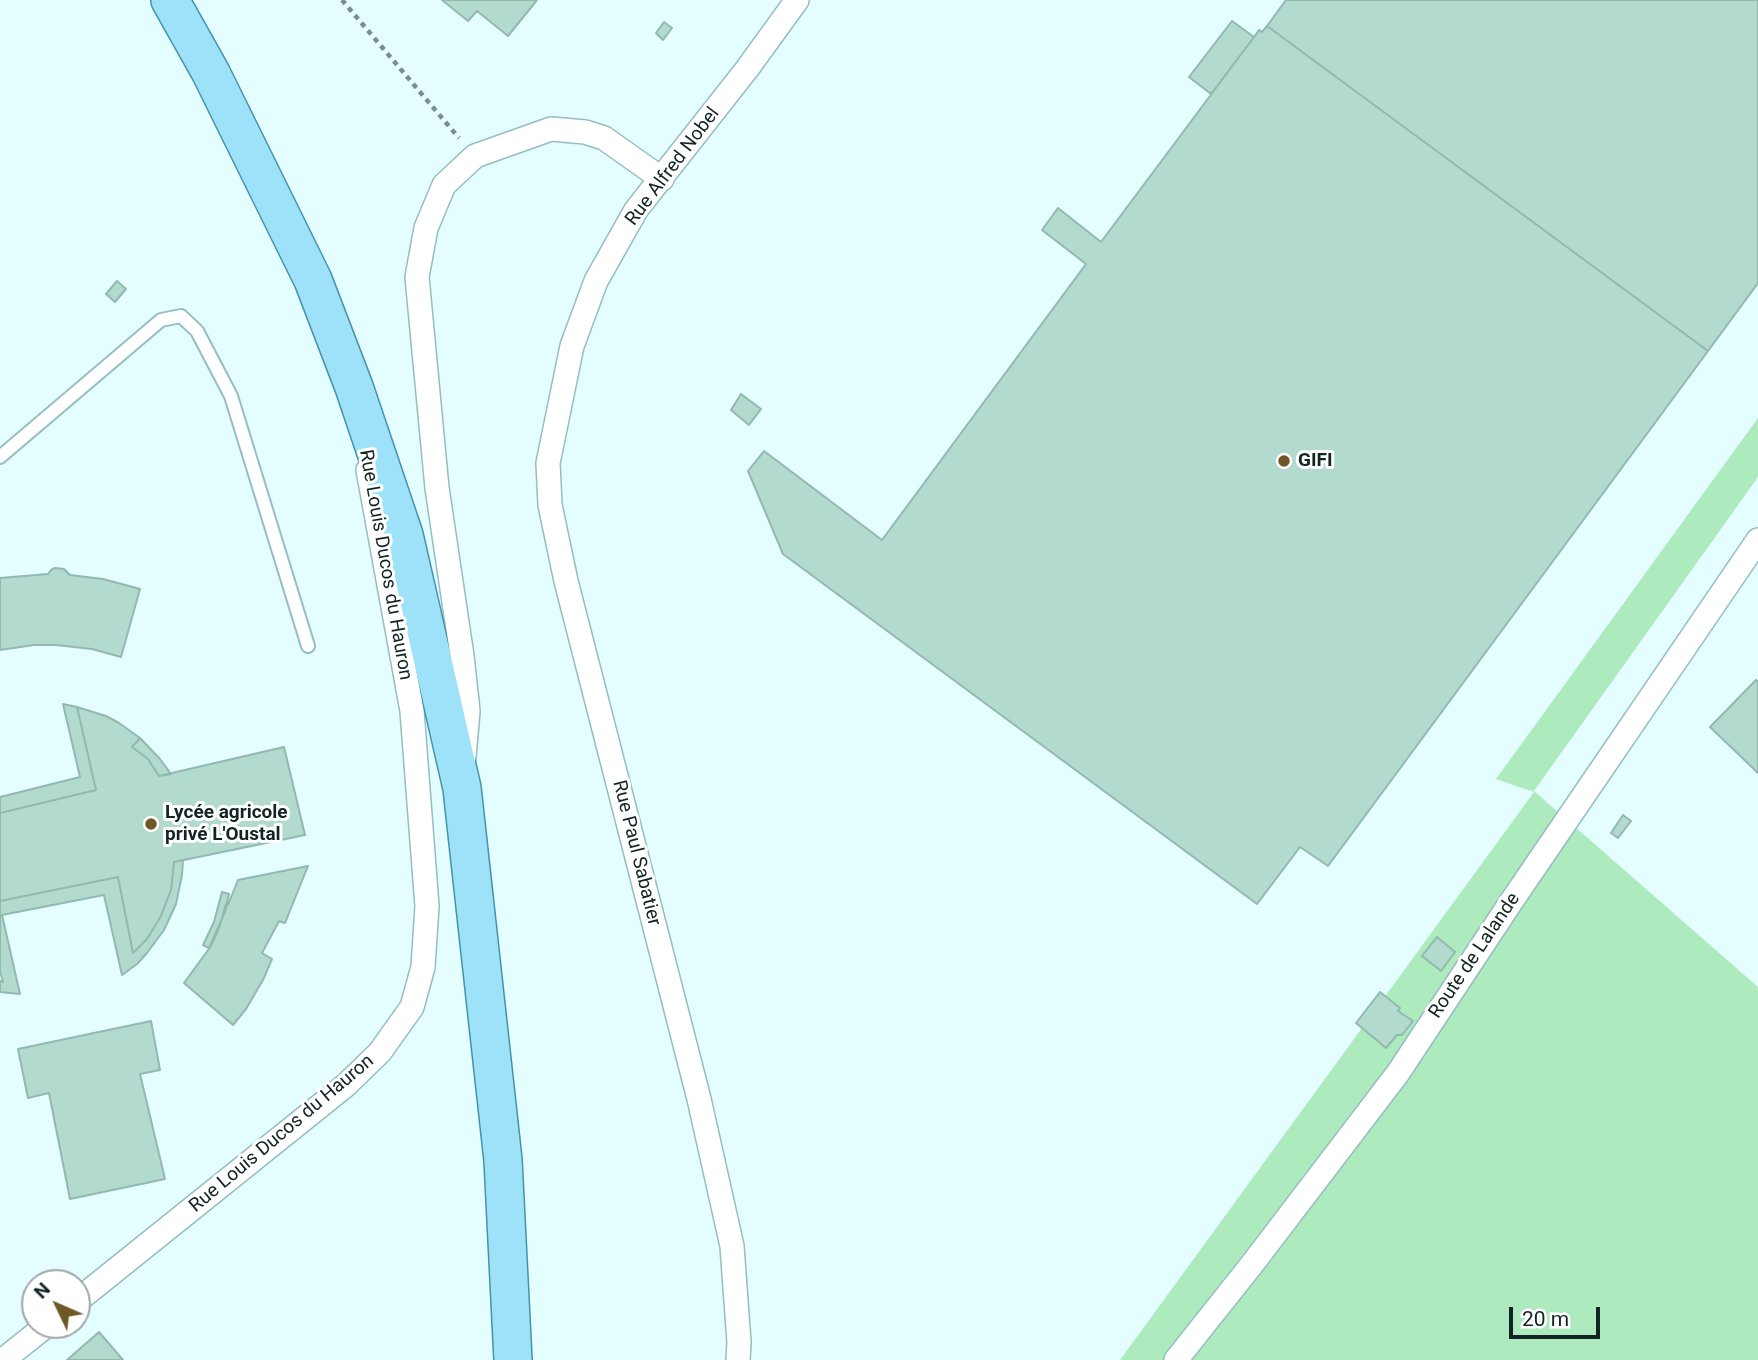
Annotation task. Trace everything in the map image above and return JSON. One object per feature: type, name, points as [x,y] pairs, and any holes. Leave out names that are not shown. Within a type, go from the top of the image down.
[{"type":"main road","points":[[170,0],[211,73],[313,280],[354,387],[404,535],[462,788],[503,1160],[513,1360]]},
{"type":"street","name":"Rue Alfred Nobel","points":[[572,346],[596,281],[636,211],[747,69],[797,0]]},
{"type":"street","points":[[462,788],[468,710],[437,488],[417,277],[426,228],[444,185],[475,156],[551,129],[585,132],[604,138],[662,179]]},
{"type":"street","name":"Rue Paul Sabatier","points":[[572,346],[548,463],[550,505],[565,581],[699,1099],[729,1232],[739,1342],[738,1360]]},
{"type":"street","name":"Rue Louis Ducos du Hauron","points":[[91,1290],[346,1085],[380,1052],[412,1007],[423,967],[427,906],[412,711],[354,387]]},
{"type":"street","name":"Route de Lalande","points":[[1176,1360],[1253,1264],[1398,1073],[1758,540]]},
{"type":"street","points":[[3,1360],[29,1339]]},
{"type":"lane","points":[[0,457],[162,320],[181,316],[197,331],[231,396],[308,646]]},
{"type":"path","points":[[342,0],[475,156]]},
{"type":"green space","points":[[1758,418],[1758,477],[1534,791],[1758,987],[1758,1360],[1120,1360],[1534,792],[1496,779]]},
{"type":"building","points":[[442,0],[537,0],[508,36],[477,11],[468,21]]},
{"type":"building","points":[[1286,0],[1758,0],[1758,283],[1708,351],[1267,26]]},
{"type":"building","points":[[1232,21],[1254,37],[1211,94],[1189,77]]},
{"type":"building","points":[[664,22],[672,28],[663,40],[656,33]]},
{"type":"building","name":"GIFI","points":[[1267,26],[1708,351],[1328,866],[1300,847],[1257,904],[783,554],[748,471],[764,451],[882,540],[1086,264],[1042,230],[1058,208],[1101,242],[1259,30],[1262,32]]},
{"type":"building","points":[[117,281],[126,289],[115,302],[106,294]]},
{"type":"building","points":[[741,394],[761,409],[749,425],[731,410]]},
{"type":"building","points":[[55,568],[64,569],[70,575],[103,579],[140,589],[121,657],[92,649],[56,645],[0,650],[0,578],[48,574]]},
{"type":"building","points":[[1756,680],[1758,682],[1758,773],[1710,727]]},
{"type":"building","points":[[63,704],[77,707],[96,790],[0,813],[0,797],[80,777]]},
{"type":"building","name":"Lycée agricole privé L'Oustal","points":[[77,707],[106,716],[140,738],[132,747],[148,759],[159,776],[284,747],[305,835],[174,862],[171,890],[161,916],[147,939],[133,953],[118,877],[0,901],[0,813],[96,790]]},
{"type":"building","points":[[140,738],[171,774],[159,776],[148,759],[132,747]]},
{"type":"building","points":[[1623,815],[1631,821],[1618,838],[1611,833]]},
{"type":"building","points":[[183,860],[176,904],[164,930],[137,964],[122,975],[104,895],[2,915],[20,994],[0,992],[0,981],[3,982],[0,971],[0,901],[118,877],[133,953],[147,939],[161,916],[171,890],[174,862]]},
{"type":"building","points":[[308,866],[285,923],[279,921],[262,953],[272,959],[263,980],[233,1025],[184,983],[211,946],[238,880]]},
{"type":"building","points":[[222,892],[229,894],[225,912],[209,948],[203,945],[214,922]]},
{"type":"building","points":[[1437,937],[1455,952],[1441,971],[1422,956]]},
{"type":"building","points":[[1380,992],[1400,1008],[1398,1011],[1413,1021],[1402,1035],[1397,1035],[1386,1048],[1356,1023]]},
{"type":"building","points":[[151,1021],[160,1070],[140,1074],[165,1179],[70,1199],[49,1093],[28,1098],[18,1049]]},
{"type":"building","points":[[99,1332],[123,1360],[67,1360]]},
{"type":"place","name":"GIFI","points":[[1284,461]]},
{"type":"place","name":"Lycée agricole privé L'Oustal","points":[[151,824]]}]
